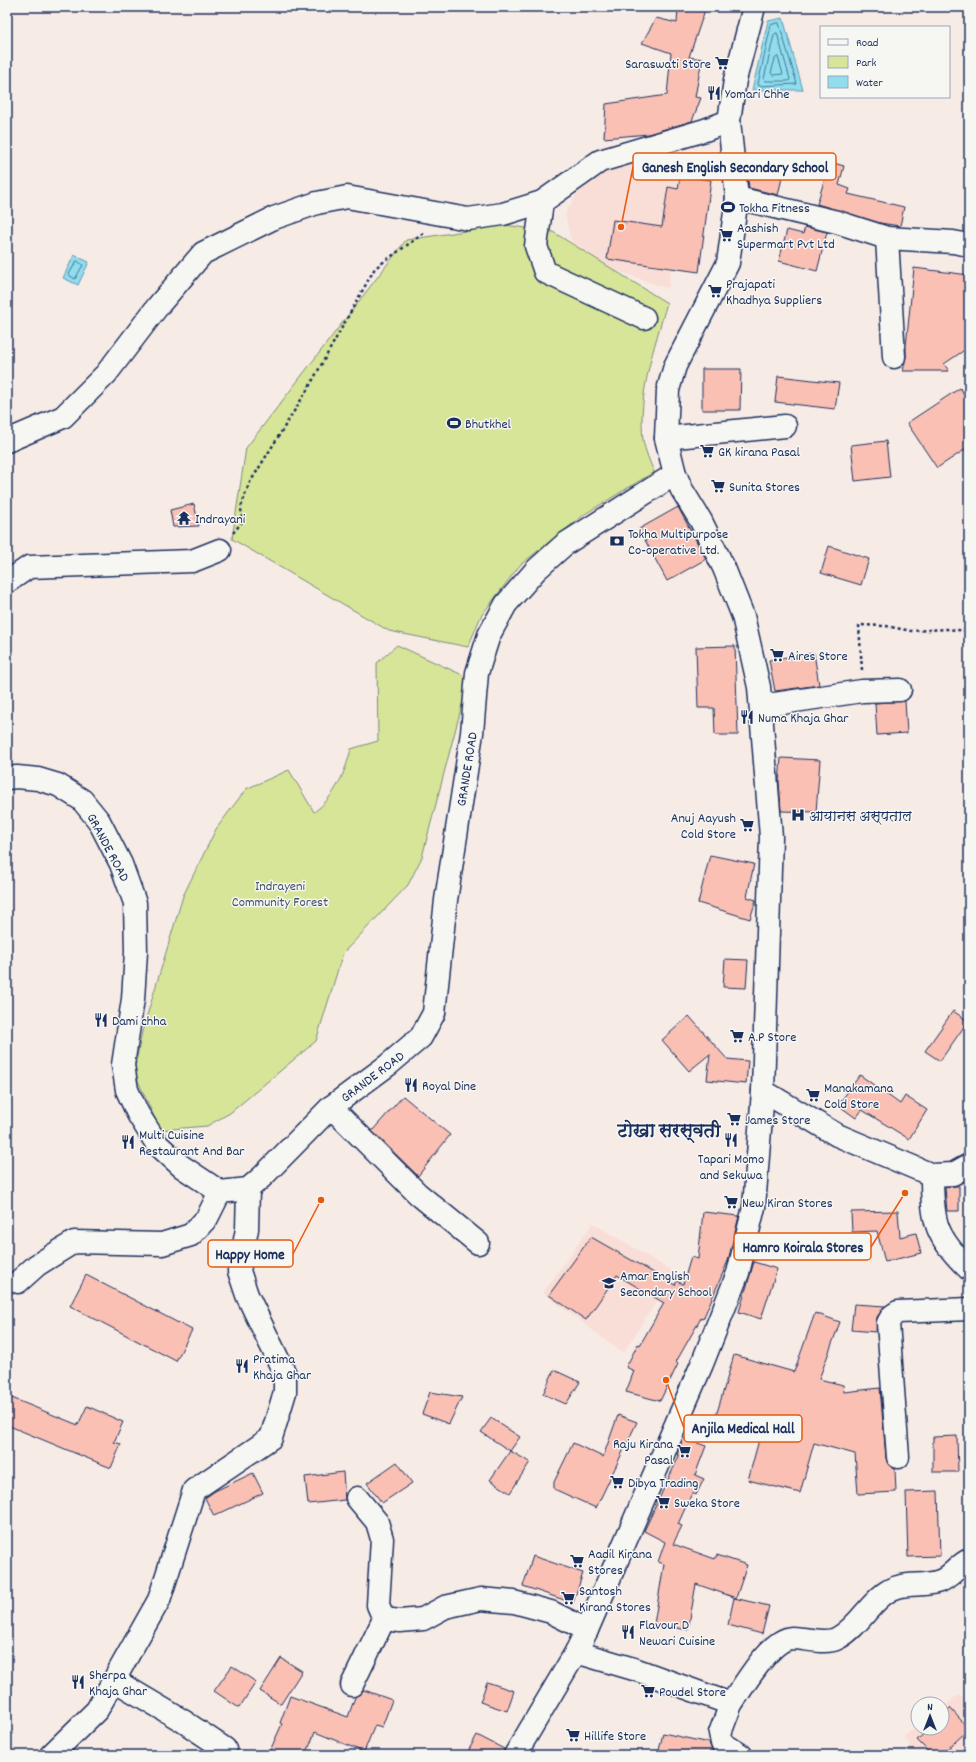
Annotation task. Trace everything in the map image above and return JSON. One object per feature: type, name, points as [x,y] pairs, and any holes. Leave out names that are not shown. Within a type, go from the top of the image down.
[{"type":"street","points":[[515,1755],[576,1652],[587,1630],[702,1364],[738,1273],[754,1207],[763,1091],[771,837],[759,686],[743,616],[720,561],[701,521],[674,474],[666,438],[668,390],[675,366],[728,263],[737,198],[729,121],[734,80],[754,7]]},
{"type":"street","points":[[7,441],[63,417],[106,374],[158,306],[203,254],[274,218],[317,203],[347,198],[435,212],[449,217],[468,219],[503,214],[542,202],[600,161],[705,130],[729,121]]},
{"type":"street","points":[[737,198],[837,222],[887,238],[952,242],[969,245]]},
{"type":"street","points":[[542,202],[536,246],[545,272],[644,318]]},
{"type":"street","points":[[887,238],[894,357]]},
{"type":"street","points":[[666,438],[785,426]]},
{"type":"street","name":"GRANDE ROAD","points":[[248,1189],[262,1177],[331,1107],[404,1052],[421,1037],[434,1013],[446,900],[472,732],[478,673],[489,635],[506,604],[536,570],[565,544],[674,474]]},
{"type":"street","points":[[7,582],[29,567],[192,561],[220,550]]},
{"type":"street","points":[[760,706],[862,691],[900,690]]},
{"type":"street","name":"GRANDE ROAD","points":[[7,778],[38,779],[58,785],[82,800],[99,821],[122,864],[135,903],[136,917],[136,952],[133,999],[123,1065],[128,1090],[138,1114],[157,1144],[181,1166],[220,1192]]},
{"type":"street","points":[[763,1091],[837,1135],[932,1175],[954,1174],[969,1165]]},
{"type":"street","points":[[331,1107],[418,1194],[478,1243]]},
{"type":"street","points":[[932,1175],[932,1207],[938,1230],[954,1254],[969,1269]]},
{"type":"street","points":[[18,1282],[37,1265],[74,1242],[162,1244],[191,1235],[207,1218],[220,1192],[248,1189],[247,1229],[239,1271],[247,1295],[285,1374],[285,1392],[271,1438],[194,1490],[159,1600],[97,1710],[51,1755]]},
{"type":"street","points":[[898,1457],[888,1323],[892,1316],[898,1312],[969,1308]]},
{"type":"street","points":[[352,1685],[384,1619],[378,1605],[382,1540],[377,1522],[357,1498]]},
{"type":"street","points":[[741,1755],[722,1743],[720,1733],[731,1704],[767,1653],[780,1642],[791,1638],[817,1640],[837,1639],[850,1629],[884,1593],[900,1585],[939,1582],[946,1578],[961,1564],[969,1560]]},
{"type":"street","points":[[384,1619],[400,1621],[423,1619],[445,1606],[481,1599],[514,1602],[551,1612],[587,1630]]},
{"type":"street","points":[[576,1652],[637,1670],[731,1704]]},
{"type":"street","points":[[114,1680],[183,1721],[225,1749],[222,1755]]},
{"type":"path","points":[[220,550],[242,522],[241,507],[249,484],[309,387],[375,268],[426,232]]},
{"type":"path","points":[[862,691],[862,664],[859,625],[886,626],[911,631],[946,629],[969,630]]},
{"type":"shaded area","points":[[680,141],[669,289],[591,262],[571,241],[565,213],[578,192],[613,164]]},
{"type":"shaded area","name":"Amar English Secondary School","points":[[593,1223],[675,1273],[623,1353],[543,1293]]},
{"type":"shaded area","points":[[957,1696],[969,1696],[969,1755],[915,1755],[904,1736],[910,1732],[910,1736],[950,1736],[950,1701]]},
{"type":"green space","name":"Bhutkhel","points":[[505,225],[553,232],[667,303],[648,371],[643,405],[643,440],[654,472],[585,514],[520,565],[481,616],[468,647],[389,631],[232,539],[246,448],[406,240]]},
{"type":"green space","name":"Indrayeni Community Forest","points":[[397,645],[469,678],[422,857],[408,885],[343,953],[316,1041],[230,1113],[207,1126],[160,1130],[134,1072],[142,1032],[183,896],[216,829],[246,789],[289,770],[314,812],[328,799],[338,784],[346,767],[351,749],[378,741],[377,663]]},
{"type":"water","points":[[783,18],[803,90],[752,90],[768,21]]},
{"type":"water","points":[[74,255],[89,262],[78,285],[63,278]]},
{"type":"building","points":[[678,7],[706,7],[689,57],[702,59],[695,97],[701,98],[692,121],[648,134],[604,138],[606,104],[667,95],[671,53],[642,43],[656,18],[677,23]]},
{"type":"building","points":[[830,162],[844,166],[839,185],[850,189],[848,194],[904,207],[900,226],[880,223],[817,204]]},
{"type":"building","points":[[747,169],[782,178],[778,195],[749,188]]},
{"type":"building","points":[[680,176],[711,180],[699,272],[607,259],[613,220],[662,227],[668,187],[678,189]]},
{"type":"building","points":[[805,227],[827,232],[817,271],[779,261],[787,230],[803,234]]},
{"type":"building","points":[[914,268],[969,275],[969,347],[944,364],[949,371],[903,371],[906,357]]},
{"type":"building","points":[[702,369],[741,369],[740,410],[702,410]]},
{"type":"building","points":[[778,376],[839,383],[835,409],[775,402]]},
{"type":"building","points":[[960,388],[969,401],[969,447],[937,468],[907,423]]},
{"type":"building","points":[[886,441],[890,477],[855,481],[851,445]]},
{"type":"building","name":"Indrayani","points":[[194,504],[199,526],[173,527],[170,510]]},
{"type":"building","points":[[678,507],[706,559],[667,581],[639,529]]},
{"type":"building","points":[[829,546],[869,559],[861,585],[821,573]]},
{"type":"building","points":[[735,646],[738,735],[715,735],[714,708],[698,708],[696,647]]},
{"type":"building","points":[[814,653],[819,685],[775,691],[769,660]]},
{"type":"building","points":[[905,701],[907,733],[877,735],[875,703]]},
{"type":"building","points":[[781,758],[820,760],[816,812],[781,811],[779,782]]},
{"type":"building","points":[[710,855],[754,864],[747,897],[756,900],[750,919],[698,903]]},
{"type":"building","points":[[725,959],[748,960],[746,988],[723,987]]},
{"type":"building","points":[[953,1011],[968,1021],[940,1061],[925,1051]]},
{"type":"building","points":[[689,1016],[727,1059],[748,1061],[746,1084],[707,1080],[710,1054],[689,1071],[662,1040]]},
{"type":"building","points":[[860,1075],[900,1104],[905,1096],[927,1110],[909,1139],[862,1110],[856,1118],[838,1105]]},
{"type":"building","points":[[403,1096],[450,1135],[418,1176],[372,1131]]},
{"type":"building","points":[[959,1186],[959,1211],[947,1211],[945,1187]]},
{"type":"building","points":[[898,1211],[900,1237],[916,1233],[921,1253],[885,1262],[877,1231],[852,1232],[851,1212]]},
{"type":"building","points":[[703,1212],[739,1216],[728,1261],[703,1319],[701,1318],[676,1362],[678,1364],[660,1401],[626,1392],[634,1371],[626,1367],[638,1344],[640,1345],[664,1303],[617,1275],[586,1320],[549,1295],[591,1237],[675,1285],[677,1281],[683,1284],[691,1257],[698,1259]]},
{"type":"building","points":[[754,1262],[777,1269],[761,1319],[739,1312]]},
{"type":"building","points":[[86,1275],[192,1330],[176,1361],[70,1306]]},
{"type":"building","points":[[854,1304],[885,1306],[877,1317],[876,1332],[851,1330]]},
{"type":"building","points":[[815,1313],[840,1322],[819,1379],[843,1385],[844,1392],[880,1388],[886,1458],[888,1464],[895,1469],[896,1492],[858,1494],[855,1454],[814,1443],[800,1493],[748,1480],[762,1429],[716,1416],[734,1355],[794,1372]]},
{"type":"building","points":[[554,1370],[580,1382],[566,1404],[543,1394]]},
{"type":"building","points":[[430,1392],[462,1397],[449,1424],[422,1414]]},
{"type":"building","points":[[7,1396],[78,1425],[87,1406],[123,1422],[114,1442],[121,1444],[111,1468],[7,1425]]},
{"type":"building","points":[[618,1415],[637,1422],[596,1508],[554,1489],[554,1482],[573,1443],[603,1457]]},
{"type":"building","points":[[491,1418],[520,1437],[510,1451],[481,1432]]},
{"type":"building","points":[[957,1436],[958,1472],[933,1472],[933,1437]]},
{"type":"building","points":[[683,1438],[706,1446],[695,1475],[704,1479],[696,1495],[692,1493],[678,1524],[682,1526],[673,1544],[715,1559],[717,1555],[747,1565],[736,1598],[696,1584],[688,1630],[654,1624],[664,1564],[658,1562],[665,1542],[644,1531],[679,1456],[677,1455]]},
{"type":"building","points":[[510,1451],[530,1462],[510,1493],[490,1480]]},
{"type":"building","points":[[397,1462],[412,1483],[382,1503],[367,1483]]},
{"type":"building","points":[[343,1472],[345,1500],[308,1504],[305,1477]]},
{"type":"building","points":[[253,1473],[263,1493],[214,1516],[205,1498],[215,1491]]},
{"type":"building","points":[[938,1491],[940,1556],[908,1557],[906,1492]]},
{"type":"building","points":[[533,1556],[583,1573],[573,1603],[523,1586]]},
{"type":"building","points":[[734,1598],[769,1606],[762,1634],[728,1625]]},
{"type":"building","points":[[281,1658],[302,1671],[281,1704],[260,1691]]},
{"type":"building","points":[[232,1666],[256,1682],[239,1708],[214,1691]]},
{"type":"building","points":[[487,1682],[514,1691],[507,1711],[480,1702]]},
{"type":"building","points":[[364,1690],[392,1700],[382,1727],[375,1725],[364,1752],[315,1732],[306,1755],[268,1755],[282,1724],[280,1723],[290,1696],[348,1717],[355,1697]]},
{"type":"building","points":[[950,1708],[969,1729],[941,1755],[932,1755],[917,1740],[921,1736],[950,1736]]},
{"type":"building","points":[[663,1733],[709,1743],[712,1750],[718,1755],[658,1755]]},
{"type":"building","points":[[477,1735],[504,1749],[503,1755],[466,1755]]},
{"type":"place","name":"Saraswati Store","points":[[722,63]]},
{"type":"place","name":"Yomari Chhe","points":[[714,93]]},
{"type":"place","name":"Tokha Fitness","points":[[728,207]]},
{"type":"place","name":"Ganesh English Secondary School","points":[[621,227]]},
{"type":"place","name":"Aashish Supermart Pvt Ltd","points":[[726,235]]},
{"type":"place","name":"Prajapati Khadhya Suppliers","points":[[715,291]]},
{"type":"place","name":"Bhutkhel","points":[[454,423]]},
{"type":"place","name":"GK kirana Pasal","points":[[707,451]]},
{"type":"place","name":"Sunita Stores","points":[[718,486]]},
{"type":"place","name":"Indrayani","points":[[184,518]]},
{"type":"place","name":"Tokha Multipurpose Co-operative Ltd.","points":[[617,541]]},
{"type":"place","name":"Aires Store","points":[[777,655]]},
{"type":"place","name":"Numa Khaja Ghar","points":[[747,717]]},
{"type":"place","name":"आयानस अस्पताल","points":[[798,815]]},
{"type":"place","name":"Anuj Aayush Cold Store","points":[[747,825]]},
{"type":"place","name":"Dami chha","points":[[101,1020]]},
{"type":"place","name":"A.P Store","points":[[737,1036]]},
{"type":"place","name":"Royal Dine","points":[[411,1085]]},
{"type":"place","name":"Manakamana Cold Store","points":[[813,1095]]},
{"type":"place","name":"James Store","points":[[734,1119]]},
{"type":"place","name":"Tapari Momo and Sekuwa","points":[[731,1140]]},
{"type":"place","name":"Multi Cuisine Restaurant And Bar","points":[[128,1142]]},
{"type":"place","name":"Hamro Koirala Stores","points":[[905,1193]]},
{"type":"place","name":"Happy Home","points":[[321,1200]]},
{"type":"place","name":"New Kiran Stores","points":[[731,1202]]},
{"type":"place","name":"Amar English Secondary School","points":[[609,1283]]},
{"type":"place","name":"Pratima Khaja Ghar","points":[[242,1366]]},
{"type":"place","name":"Anjila Medical Hall","points":[[666,1380]]},
{"type":"place","name":"Raju Kirana Pasal","points":[[684,1451]]},
{"type":"place","name":"Dibya Trading","points":[[617,1482]]},
{"type":"place","name":"Sweka Store","points":[[663,1502]]},
{"type":"place","name":"Aadil Kirana Stores","points":[[577,1561]]},
{"type":"place","name":"Santosh Kirana Stores","points":[[568,1598]]},
{"type":"place","name":"Flavour D Newari Cuisine","points":[[628,1632]]},
{"type":"place","name":"Sherpa Khaja Ghar","points":[[78,1682]]},
{"type":"place","name":"Poudel Store","points":[[648,1691]]},
{"type":"place","name":"Hillife Store","points":[[573,1735]]},
{"type":"district","name":"टोखा सरस्वती","points":[[669,1130]]}]
